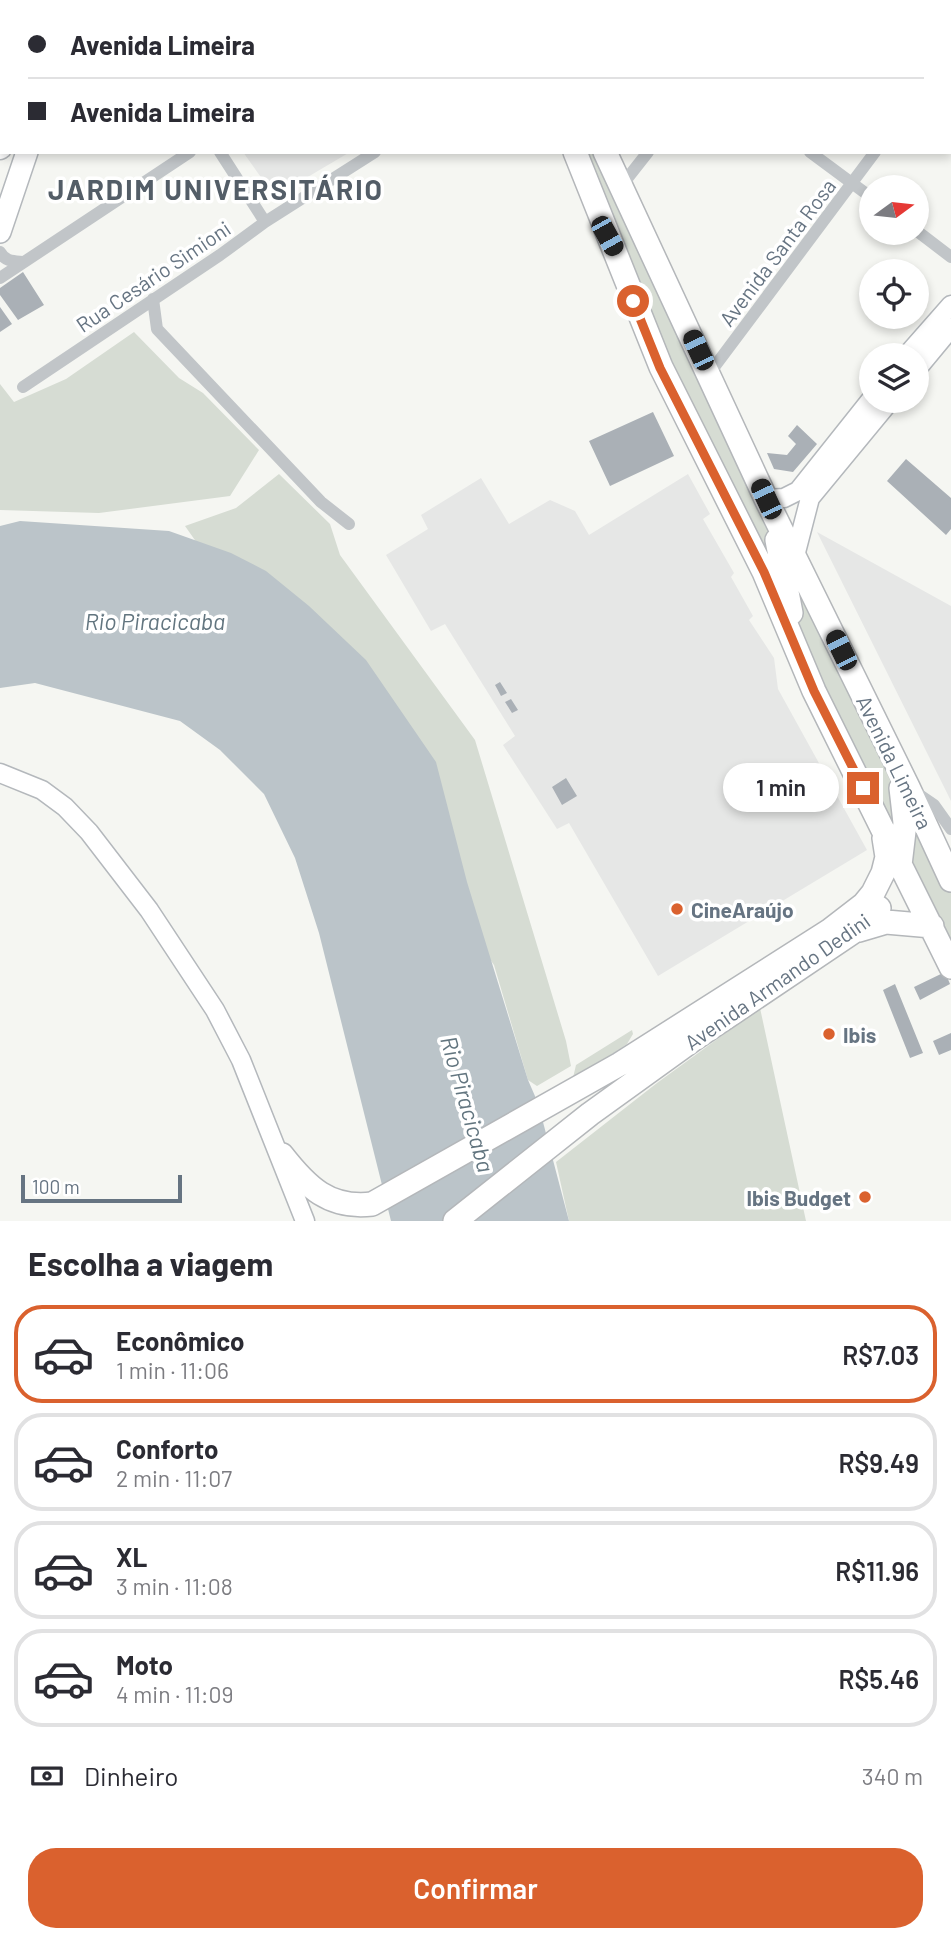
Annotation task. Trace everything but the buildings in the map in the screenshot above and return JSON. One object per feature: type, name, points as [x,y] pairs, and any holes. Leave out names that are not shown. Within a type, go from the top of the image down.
[{"type":"highway","name":"Avenida Limeira","points":[[576,154],[660,368],[764,572],[800,659],[839,742],[876,811],[951,967]]},
{"type":"highway","name":"Avenida Limeira","points":[[606,154],[766,499],[951,880]]},
{"type":"highway","points":[[607,236],[636,283],[643,284],[656,278],[656,259]]},
{"type":"highway","points":[[660,368],[670,355],[684,351],[692,354],[728,418]]},
{"type":"highway","points":[[778,523],[776,535],[800,659]]},
{"type":"highway","name":"Avenida Armando Dedini","points":[[455,1221],[590,1114],[874,915],[890,894],[900,865],[905,823],[903,777]]},
{"type":"highway","name":"Avenida Armando Dedini","points":[[348,1221],[372,1204],[572,1092],[806,946],[864,904],[883,873],[887,857],[876,811]]},
{"type":"highway","points":[[853,932],[886,922],[932,926]]},
{"type":"highway","points":[[279,1151],[312,1188],[330,1200],[350,1205],[372,1204]]},
{"type":"main road","points":[[0,232],[26,154]]},
{"type":"main road","points":[[918,343],[951,305]]},
{"type":"main road","points":[[929,355],[951,328]]},
{"type":"main road","points":[[778,523],[798,491],[860,413]]},
{"type":"main road","points":[[794,556],[810,498],[880,413]]},
{"type":"main road","points":[[766,499],[784,498],[798,491]]},
{"type":"main road","points":[[0,773],[42,790],[65,807],[89,832],[149,910],[215,1010],[241,1060],[305,1221]]},
{"type":"main road","points":[[279,1151],[313,1221]]},
{"type":"street","points":[[0,278],[187,154]]},
{"type":"street","points":[[221,154],[265,222]]},
{"type":"street","name":"Rua Cesário Simioni","points":[[23,387],[220,256],[265,222],[372,154]]},
{"type":"street","points":[[622,185],[646,154]]},
{"type":"street","points":[[813,154],[859,190]]},
{"type":"street","name":"Avenida Santa Rosa","points":[[709,374],[875,154]]},
{"type":"street","points":[[929,240],[951,257]]},
{"type":"street","points":[[0,253],[11,261],[25,262]]},
{"type":"street","points":[[153,299],[157,329],[321,502],[349,524]]},
{"type":"street","points":[[903,777],[934,806],[951,829]]},
{"type":"shaded area","points":[[244,154],[347,154],[279,194],[270,190]]},
{"type":"shaded area","points":[[576,154],[606,154],[951,880],[951,967]]},
{"type":"shaded area","points":[[134,332],[179,378],[203,393],[259,450],[230,496],[99,513],[0,510],[0,384],[14,402],[66,379]]},
{"type":"shaded area","points":[[279,474],[330,524],[340,555],[475,740],[566,1041],[571,1066],[537,1086],[528,1080],[494,965],[185,526],[236,508]]},
{"type":"shaded area","points":[[688,474],[710,514],[703,519],[734,573],[731,577],[753,616],[749,620],[774,658],[778,689],[867,850],[658,976],[569,823],[557,829],[503,745],[515,736],[445,624],[431,631],[386,555],[428,529],[421,515],[481,478],[509,524],[550,500],[575,511],[589,535]]},
{"type":"shaded area","points":[[817,532],[951,606],[951,801]]},
{"type":"shaded area","points":[[760,1008],[806,1221],[569,1221],[556,1162],[657,1083]]},
{"type":"shaded area","points":[[632,1030],[633,1034],[627,1044],[572,1082],[576,1065]]},
{"type":"water","name":"Rio Piracicaba","points":[[20,521],[169,531],[231,553],[266,571],[309,606],[366,660],[436,762],[467,882],[528,1080],[538,1103],[569,1221],[391,1221],[319,933],[295,858],[264,794],[220,750],[180,721],[35,683],[0,688],[0,526]]},
{"type":"place","name":"CineAraújo","points":[[677,909]]},
{"type":"place","name":"Ibis","points":[[829,1034]]},
{"type":"place","name":"Ibis Budget","points":[[865,1197]]},
{"type":"district","name":"JARDIM UNIVERSITÁRIO","points":[[216,189]]},
{"type":"route","points":[[633,301],[660,368],[764,572],[814,691],[863,788]]}]
